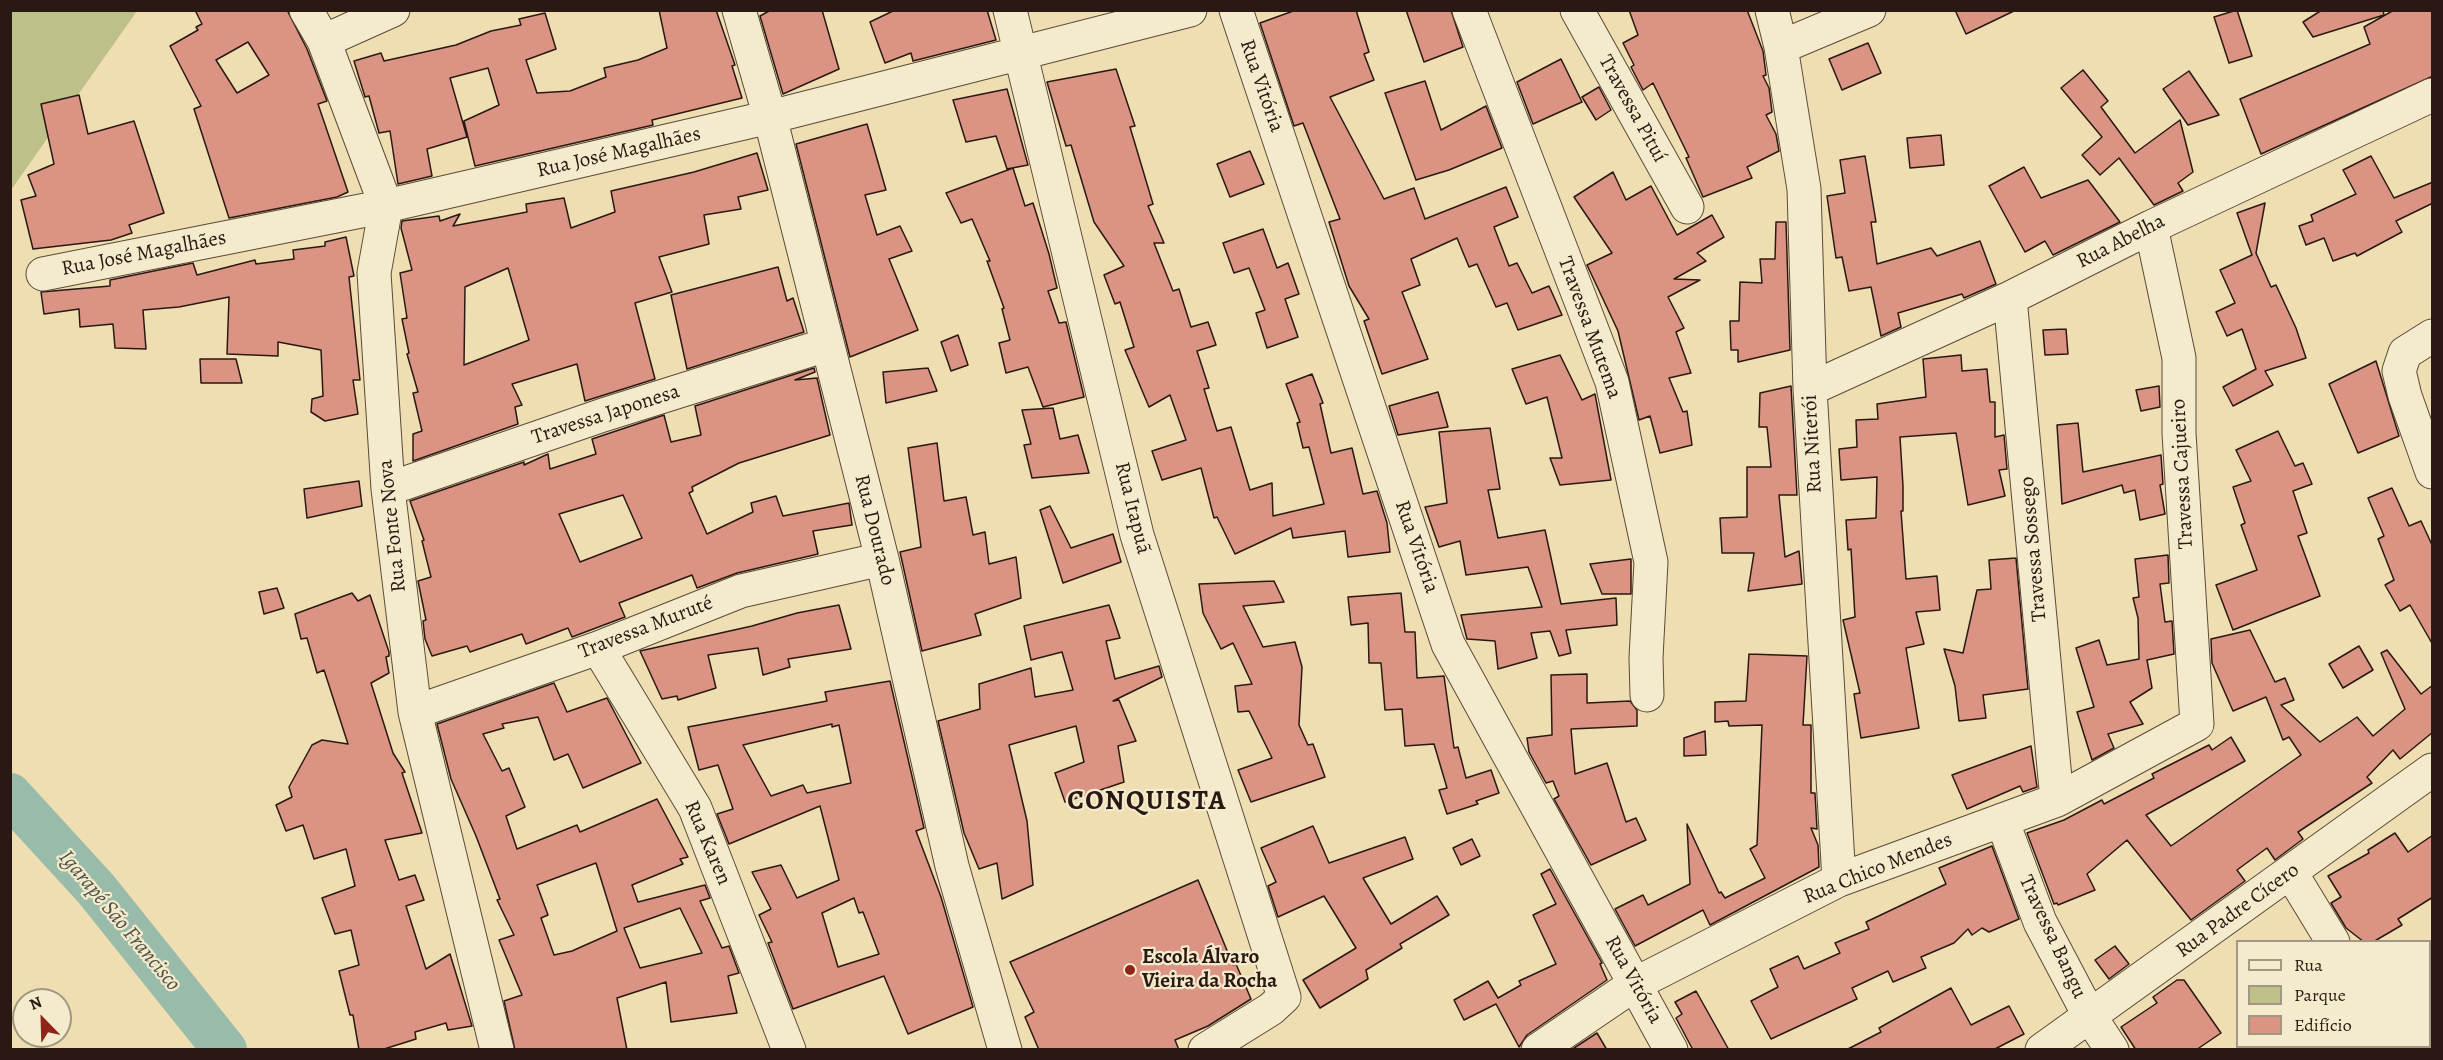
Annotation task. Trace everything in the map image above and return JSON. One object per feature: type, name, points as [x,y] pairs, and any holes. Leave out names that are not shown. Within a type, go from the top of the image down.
[{"type":"street","points":[[306,10],[324,41],[386,206]]},
{"type":"street","points":[[324,41],[393,10]]},
{"type":"street","name":"Rua Dourado","points":[[739,10],[770,117],[882,559],[952,866],[1005,1050]]},
{"type":"street","name":"Rua Itapuã","points":[[1010,10],[1137,535],[1284,997],[1271,1010],[1205,1049]]},
{"type":"street","name":"Rua José Magalhães","points":[[43,274],[386,206],[770,117],[1191,10]]},
{"type":"street","name":"Rua Vitória","points":[[1236,10],[1448,644],[1671,1050]]},
{"type":"street","name":"Travessa Mutema","points":[[1469,10],[1542,206],[1586,310],[1612,382],[1651,562],[1646,658],[1647,695]]},
{"type":"street","name":"Travessa Pituí","points":[[1577,10],[1687,207]]},
{"type":"street","name":"Rua Niterói","points":[[1772,10],[1782,47],[1804,189],[1810,389],[1839,880]]},
{"type":"street","points":[[1782,47],[1869,10]]},
{"type":"street","name":"Rua Abelha","points":[[1810,389],[2010,298],[2151,227],[2433,95]]},
{"type":"street","name":"Rua Fonte Nova","points":[[386,206],[374,273],[388,489],[415,712],[497,1050]]},
{"type":"street","name":"Travessa Cajueiro","points":[[2151,227],[2179,358],[2179,433],[2197,724]]},
{"type":"street","name":"Travessa Sossego","points":[[2010,298],[2057,800]]},
{"type":"street","points":[[2433,336],[2405,353],[2399,371],[2405,396],[2433,472]]},
{"type":"street","name":"Travessa Japonesa","points":[[388,489],[603,415],[826,345]]},
{"type":"street","name":"Travessa Muruté","points":[[415,712],[598,648],[741,591],[882,559]]},
{"type":"street","name":"Rua Karen","points":[[598,648],[695,808],[789,1050]]},
{"type":"street","name":"Rua Chico Mendes","points":[[1538,1050],[1635,984],[1839,880],[2057,800],[2197,724]]},
{"type":"street","name":"Rua Padre Cícero","points":[[2042,1050],[2433,770]]},
{"type":"street","name":"Travessa Bangu","points":[[2002,820],[2040,922],[2089,1015],[2112,1050]]},
{"type":"street","points":[[2291,873],[2332,940]]},
{"type":"green space","points":[[11,11],[137,11],[11,190]]},
{"type":"building","points":[[195,10],[287,10],[307,49],[327,101],[318,104],[348,192],[337,197],[229,218],[194,109],[201,106],[170,46],[198,30],[196,27],[202,24]],"holes":[[[248,42],[269,75],[237,93],[216,60]]]},
{"type":"building","points":[[659,10],[716,10],[735,65],[732,66],[742,98],[652,120],[653,125],[475,166],[464,121],[499,105],[488,68],[450,78],[467,137],[427,149],[432,176],[398,184],[390,131],[379,133],[369,96],[365,97],[354,61],[381,53],[384,61],[456,45],[491,31],[521,25],[519,19],[545,13],[556,49],[526,60],[537,93],[570,91],[606,77],[604,68],[638,60],[667,48]]},
{"type":"building","points":[[771,10],[822,10],[839,69],[783,94],[760,16]]},
{"type":"building","points":[[895,10],[987,10],[996,40],[913,61],[911,53],[885,63],[870,22]]},
{"type":"building","points":[[1296,10],[1356,10],[1369,52],[1364,54],[1374,80],[1330,97],[1384,199],[1414,188],[1425,219],[1506,187],[1518,217],[1494,227],[1509,266],[1517,263],[1532,293],[1549,286],[1562,315],[1518,330],[1507,303],[1496,307],[1477,264],[1469,267],[1457,238],[1411,259],[1420,285],[1402,292],[1428,359],[1382,374],[1364,321],[1369,319],[1349,286],[1329,222],[1340,219],[1303,123],[1294,126],[1260,23]]},
{"type":"building","points":[[1406,10],[1451,10],[1463,47],[1424,62]]},
{"type":"building","points":[[1629,10],[1747,10],[1763,51],[1766,75],[1763,76],[1769,88],[1772,112],[1766,115],[1776,134],[1779,151],[1747,167],[1752,178],[1703,197],[1686,158],[1689,157],[1653,83],[1643,90],[1631,67],[1634,65],[1623,43],[1638,35]]},
{"type":"building","points":[[1955,10],[2016,10],[1966,34]]},
{"type":"building","points":[[2237,10],[2252,56],[2229,63],[2214,17]]},
{"type":"building","points":[[2322,10],[2383,10],[2384,15],[2313,37],[2303,22]]},
{"type":"building","points":[[2394,10],[2433,10],[2433,76],[2261,154],[2240,99],[2370,44],[2364,27]]},
{"type":"building","points":[[1868,43],[1881,73],[1842,90],[1829,59]]},
{"type":"building","points":[[1561,59],[1582,102],[1533,124],[1517,82]]},
{"type":"building","points":[[1116,69],[1135,126],[1130,127],[1153,204],[1148,206],[1164,243],[1154,243],[1173,291],[1179,289],[1191,327],[1208,322],[1216,345],[1197,351],[1209,388],[1204,389],[1217,431],[1231,427],[1250,490],[1272,483],[1273,516],[1324,504],[1309,447],[1303,448],[1297,423],[1300,422],[1286,384],[1312,374],[1323,403],[1320,404],[1331,453],[1352,448],[1363,494],[1377,491],[1387,523],[1390,552],[1348,557],[1345,531],[1293,538],[1291,528],[1235,554],[1217,517],[1214,518],[1201,468],[1162,480],[1152,451],[1186,440],[1170,395],[1149,407],[1125,350],[1134,347],[1120,302],[1115,304],[1104,275],[1124,266],[1094,222],[1071,145],[1066,146],[1047,82]]},
{"type":"building","points":[[2083,70],[2108,101],[2101,107],[2135,153],[2180,120],[2193,172],[2178,183],[2183,191],[2154,205],[2119,158],[2100,175],[2082,155],[2102,137],[2061,88]]},
{"type":"building","points":[[2189,71],[2219,115],[2188,125],[2163,89]]},
{"type":"building","points":[[1425,81],[1441,130],[1486,106],[1502,148],[1449,170],[1416,180],[1385,93]]},
{"type":"building","points":[[1599,87],[1611,110],[1596,120],[1582,97]]},
{"type":"building","points":[[1007,89],[1028,165],[1007,169],[996,136],[966,142],[953,100]]},
{"type":"building","points":[[79,95],[88,134],[134,121],[164,213],[129,225],[132,233],[111,240],[33,249],[21,200],[36,196],[28,175],[54,164],[41,104]]},
{"type":"building","points":[[867,124],[886,190],[865,195],[877,235],[900,226],[912,251],[889,259],[918,330],[850,357],[796,144]]},
{"type":"building","points":[[1941,135],[1944,165],[1910,168],[1907,138]]},
{"type":"building","points":[[1250,151],[1264,184],[1230,197],[1217,164]]},
{"type":"building","points":[[757,153],[768,190],[738,197],[741,209],[704,215],[709,244],[659,257],[672,292],[635,303],[655,379],[585,401],[577,364],[512,384],[522,405],[515,407],[518,424],[413,461],[413,434],[422,431],[413,393],[418,392],[407,354],[409,353],[402,319],[407,318],[400,273],[412,270],[401,228],[402,221],[439,216],[440,221],[460,214],[453,226],[527,212],[526,204],[564,198],[571,228],[615,212],[611,191],[694,172]],"holes":[[[508,268],[529,340],[464,365],[465,287]]]},
{"type":"building","points":[[1865,156],[1876,222],[1871,222],[1877,264],[1931,248],[1937,256],[1980,241],[1996,284],[1964,298],[1962,294],[1898,313],[1901,327],[1881,336],[1871,287],[1849,291],[1842,257],[1836,258],[1827,196],[1845,193],[1840,160]]},
{"type":"building","points":[[2371,156],[2394,198],[2433,182],[2433,203],[2396,221],[2402,232],[2357,256],[2355,253],[2333,261],[2324,238],[2306,245],[2299,226],[2313,221],[2311,215],[2356,194],[2343,170]]},
{"type":"building","points":[[2024,167],[2041,198],[2088,180],[2120,222],[2053,255],[2045,241],[2025,252],[1989,186]]},
{"type":"building","points":[[1013,168],[1025,206],[1033,203],[1049,254],[1057,288],[1048,291],[1059,323],[1066,322],[1084,397],[1043,407],[1028,367],[1006,373],[999,343],[1010,340],[1002,309],[1004,308],[987,261],[990,261],[972,219],[961,223],[946,193]]},
{"type":"building","points":[[1613,172],[1626,200],[1651,186],[1677,235],[1712,215],[1724,237],[1697,253],[1706,261],[1674,279],[1700,280],[1668,297],[1684,328],[1676,332],[1691,373],[1669,378],[1683,412],[1687,411],[1692,445],[1660,453],[1650,416],[1639,420],[1618,331],[1587,265],[1612,253],[1574,197]]},
{"type":"building","points":[[2265,203],[2256,253],[2271,287],[2276,285],[2296,328],[2306,358],[2265,371],[2273,385],[2233,406],[2223,387],[2256,369],[2242,329],[2227,336],[2216,312],[2235,303],[2220,270],[2252,255],[2237,213]]},
{"type":"building","points":[[1776,222],[1786,222],[1790,350],[1738,362],[1738,350],[1731,350],[1730,321],[1739,321],[1740,282],[1762,283],[1760,259],[1775,259]]},
{"type":"building","points":[[1263,229],[1277,268],[1288,263],[1299,294],[1285,299],[1298,337],[1267,348],[1256,313],[1265,310],[1249,268],[1234,273],[1223,243]]},
{"type":"building","points":[[346,237],[354,276],[349,277],[360,380],[353,380],[358,414],[325,421],[311,412],[312,399],[323,396],[321,350],[278,342],[278,356],[227,354],[229,297],[179,307],[143,310],[146,349],[115,348],[113,324],[80,327],[79,309],[44,314],[41,292],[110,286],[110,280],[193,263],[197,275],[255,260],[256,264],[294,259],[293,250],[325,246],[325,242]]},
{"type":"building","points":[[778,267],[787,301],[793,298],[804,332],[687,369],[671,295]]},
{"type":"building","points":[[2066,329],[2068,354],[2045,355],[2043,330]]},
{"type":"building","points":[[958,335],[968,365],[951,371],[941,342]]},
{"type":"building","points":[[1560,355],[1582,400],[1595,394],[1611,480],[1560,485],[1550,458],[1562,458],[1547,397],[1526,404],[1512,369]]},
{"type":"building","points":[[1961,355],[1962,371],[1987,369],[1990,402],[1995,402],[1995,437],[2004,435],[2007,469],[1999,470],[2005,496],[1968,505],[1956,433],[1900,437],[1903,486],[1903,511],[1901,511],[1906,579],[1937,576],[1940,610],[1916,612],[1924,644],[1906,648],[1919,728],[1861,738],[1854,694],[1860,693],[1843,620],[1855,617],[1851,549],[1848,550],[1846,520],[1876,518],[1877,477],[1841,480],[1839,449],[1857,447],[1856,420],[1878,419],[1877,404],[1926,397],[1923,359]]},
{"type":"building","points":[[200,359],[236,359],[242,383],[201,383]]},
{"type":"building","points":[[2376,361],[2399,436],[2358,453],[2329,384]]},
{"type":"building","points":[[814,368],[815,372],[795,380],[817,378],[830,435],[739,463],[692,487],[693,491],[689,493],[707,534],[753,512],[751,503],[776,496],[783,516],[849,503],[852,525],[813,531],[818,554],[737,573],[697,588],[692,575],[619,603],[625,617],[572,637],[568,628],[526,644],[522,634],[470,652],[467,646],[432,656],[425,639],[423,621],[426,620],[418,581],[431,577],[422,541],[424,540],[410,501],[524,462],[524,465],[548,454],[550,469],[596,454],[592,439],[664,415],[671,442],[701,435],[695,406]],"holes":[[[623,495],[642,538],[580,562],[559,514]]]},
{"type":"building","points":[[928,368],[937,391],[886,403],[883,372]]},
{"type":"building","points":[[1791,386],[1797,495],[1779,495],[1785,557],[1799,551],[1802,584],[1748,591],[1754,553],[1722,553],[1720,518],[1747,517],[1747,467],[1771,467],[1767,427],[1759,427],[1760,393]]},
{"type":"building","points":[[2159,386],[2160,407],[2141,411],[2136,390]]},
{"type":"building","points":[[1438,392],[1448,427],[1398,435],[1389,406]]},
{"type":"building","points":[[1053,408],[1060,439],[1078,435],[1089,473],[1032,478],[1024,445],[1031,444],[1022,410]]},
{"type":"building","points":[[2078,423],[2083,472],[2161,455],[2163,484],[2160,485],[2165,514],[2140,520],[2135,490],[2124,493],[2122,485],[2062,504],[2057,425]]},
{"type":"building","points":[[1490,428],[1500,489],[1488,490],[1498,538],[1545,530],[1561,604],[1616,598],[1617,625],[1566,630],[1571,653],[1559,656],[1550,631],[1531,633],[1537,658],[1498,669],[1495,641],[1467,639],[1461,615],[1542,607],[1528,567],[1466,575],[1460,541],[1439,547],[1425,507],[1447,503],[1439,432]]},
{"type":"building","points":[[2278,431],[2295,466],[2303,463],[2312,484],[2293,491],[2307,533],[2298,536],[2320,596],[2233,630],[2216,585],[2257,570],[2241,525],[2245,523],[2233,487],[2251,481],[2236,450]]},
{"type":"building","points":[[937,443],[944,501],[966,497],[973,535],[985,532],[989,564],[1016,557],[1021,598],[975,614],[981,635],[922,651],[900,552],[921,547],[908,448]]},
{"type":"building","points":[[359,481],[362,506],[307,518],[304,489]]},
{"type":"building","points":[[2392,488],[2409,526],[2421,521],[2433,547],[2433,645],[2410,605],[2400,611],[2385,585],[2394,580],[2378,539],[2384,536],[2368,498]]},
{"type":"building","points":[[1050,506],[1071,548],[1113,534],[1121,562],[1063,583],[1040,510]]},
{"type":"building","points":[[2168,555],[2169,583],[2160,584],[2165,622],[2172,621],[2174,654],[2147,660],[2152,688],[2130,702],[2143,724],[2108,734],[2114,748],[2092,760],[2077,712],[2094,707],[2076,648],[2099,640],[2107,665],[2139,659],[2138,618],[2133,598],[2139,597],[2135,559]]},
{"type":"building","points":[[2016,558],[2028,689],[1983,695],[1986,718],[1959,721],[1955,686],[1944,649],[1963,653],[1977,590],[1991,589],[1989,560]]},
{"type":"building","points":[[1631,559],[1631,594],[1602,594],[1590,564]]},
{"type":"building","points":[[1274,581],[1284,602],[1243,606],[1263,647],[1295,642],[1302,667],[1299,725],[1308,745],[1313,744],[1325,777],[1251,802],[1238,770],[1272,758],[1249,711],[1238,712],[1235,686],[1252,684],[1233,643],[1221,649],[1203,613],[1199,584]]},
{"type":"building","points":[[277,588],[284,608],[264,614],[259,592]]},
{"type":"building","points":[[352,593],[358,601],[370,595],[389,652],[389,656],[386,657],[389,673],[371,683],[393,753],[405,772],[402,773],[422,833],[385,840],[399,880],[415,875],[424,900],[406,906],[426,969],[450,954],[472,1026],[448,1030],[446,1023],[415,1032],[416,1039],[381,1050],[359,1050],[353,1015],[350,1015],[339,971],[359,965],[351,930],[335,934],[322,898],[355,886],[346,849],[314,859],[303,825],[286,831],[276,805],[292,797],[289,787],[312,745],[322,740],[348,744],[324,670],[317,673],[307,638],[301,639],[295,614]]},
{"type":"building","points":[[1401,593],[1405,632],[1415,632],[1417,678],[1444,676],[1454,748],[1458,747],[1466,778],[1491,770],[1499,793],[1476,801],[1478,804],[1447,814],[1439,790],[1447,788],[1434,744],[1405,746],[1402,709],[1385,710],[1381,663],[1369,663],[1368,623],[1351,625],[1348,597]]},
{"type":"building","points":[[839,605],[851,649],[788,659],[790,667],[763,675],[758,648],[708,655],[716,688],[678,700],[677,696],[662,699],[640,651],[752,626],[797,613]]},
{"type":"building","points":[[1109,605],[1120,638],[1106,641],[1115,679],[1159,666],[1162,677],[1113,701],[1119,700],[1136,741],[1118,746],[1124,782],[1065,802],[1055,773],[1084,762],[1076,726],[1009,745],[1027,821],[1033,885],[1002,899],[997,863],[979,869],[964,833],[938,721],[980,709],[979,684],[1031,668],[1035,697],[1073,690],[1062,652],[1031,660],[1024,626]]},
{"type":"building","points":[[2250,630],[2275,682],[2285,678],[2294,700],[2281,705],[2320,742],[2357,717],[2373,736],[2405,709],[2381,653],[2387,650],[2421,694],[2433,685],[2433,732],[2400,759],[2393,750],[2367,777],[2372,783],[2298,832],[2303,839],[2275,860],[2267,848],[2237,870],[2245,881],[2191,920],[2127,840],[2087,874],[2095,890],[2058,905],[2054,904],[2027,833],[2064,820],[2102,800],[2104,804],[2154,778],[2152,774],[2209,745],[2212,750],[2231,737],[2245,761],[2146,815],[2171,846],[2301,755],[2289,737],[2283,740],[2266,697],[2233,711],[2212,663],[2211,639]]},
{"type":"building","points":[[2359,646],[2373,670],[2343,688],[2329,664]]},
{"type":"building","points":[[1749,654],[1807,656],[1803,725],[1811,725],[1811,793],[1815,793],[1817,829],[1811,828],[1818,845],[1819,867],[1710,925],[1703,910],[1635,946],[1615,909],[1643,895],[1648,905],[1690,884],[1687,824],[1719,893],[1721,892],[1725,898],[1765,878],[1750,849],[1757,845],[1762,725],[1729,726],[1728,721],[1715,722],[1715,702],[1746,701]]},
{"type":"building","points":[[1587,674],[1587,703],[1630,701],[1637,710],[1637,726],[1571,729],[1575,774],[1607,763],[1626,822],[1636,818],[1646,840],[1591,865],[1554,799],[1559,796],[1553,781],[1546,783],[1529,752],[1527,738],[1552,735],[1551,675]]},
{"type":"building","points":[[890,681],[924,828],[916,831],[941,897],[973,1007],[908,1034],[884,976],[793,1009],[768,943],[772,942],[759,915],[771,909],[752,872],[781,865],[797,898],[839,880],[820,806],[729,844],[717,814],[733,809],[718,765],[699,770],[688,727],[827,701],[825,692]],"holes":[[[832,724],[832,727],[839,725],[851,783],[807,793],[803,785],[771,796],[743,745]],[[854,898],[859,913],[863,912],[879,954],[838,967],[822,913]]]},
{"type":"building","points":[[554,683],[567,712],[607,698],[641,763],[583,788],[568,754],[554,760],[538,717],[502,724],[504,728],[483,734],[502,771],[509,768],[525,807],[506,816],[517,849],[577,825],[580,832],[657,799],[688,857],[680,859],[683,864],[632,885],[638,902],[705,885],[710,898],[700,901],[722,948],[729,946],[739,973],[728,976],[737,1013],[671,1022],[666,982],[617,998],[627,1050],[515,1050],[504,1001],[522,995],[499,940],[514,935],[497,900],[500,899],[451,779],[437,724]],"holes":[[[596,863],[617,931],[572,951],[554,955],[541,918],[548,915],[537,885]],[[680,908],[702,953],[640,968],[624,928]]]},
{"type":"building","points":[[1705,731],[1706,755],[1684,756],[1684,738]]},
{"type":"building","points":[[2031,746],[2037,787],[2023,792],[2020,786],[1967,809],[1952,775]]},
{"type":"building","points":[[1313,826],[1329,863],[1405,837],[1413,859],[1363,878],[1391,924],[1437,896],[1449,915],[1400,944],[1402,948],[1366,970],[1368,979],[1320,1008],[1303,980],[1356,948],[1324,896],[1278,917],[1268,886],[1276,882],[1261,848]]},
{"type":"building","points":[[2395,833],[2408,852],[2433,835],[2433,897],[2398,919],[2402,925],[2376,940],[2361,940],[2346,928],[2331,903],[2341,897],[2328,876],[2369,853],[2368,850]]},
{"type":"building","points":[[1472,839],[1480,856],[1461,865],[1453,848]]},
{"type":"building","points":[[1992,846],[2019,919],[1989,932],[1982,928],[1972,935],[1968,929],[1954,943],[1921,957],[1926,968],[1893,982],[1888,971],[1852,988],[1857,999],[1771,1039],[1751,1001],[1778,987],[1770,969],[1798,956],[1804,969],[1840,953],[1835,943],[1869,929],[1866,922],[1946,884],[1939,868]]},
{"type":"building","points":[[1550,869],[1602,963],[1600,964],[1607,980],[1527,1035],[1519,1047],[1496,1004],[1464,1020],[1454,1000],[1488,981],[1498,998],[1521,985],[1519,981],[1556,964],[1533,915],[1556,904],[1541,874]]},
{"type":"building","name":"Escola Álvaro Vieira da Rocha","points":[[1198,880],[1233,965],[1236,964],[1251,999],[1208,1026],[1175,1040],[1179,1050],[1039,1050],[1025,1017],[1034,1012],[1010,962]]},
{"type":"building","points":[[2115,946],[2129,964],[2109,979],[2095,960]]},
{"type":"building","points":[[2177,980],[2184,980],[2221,1033],[2196,1050],[2136,1050],[2121,1027],[2157,1003],[2153,997]]},
{"type":"building","points":[[1951,988],[1971,1025],[2009,1006],[2024,1034],[1993,1050],[1846,1050],[1881,1032],[1879,1028]]},
{"type":"building","points":[[1696,991],[1729,1050],[1693,1050],[1676,1018],[1682,1014],[1675,1002]]},
{"type":"building","points":[[1597,1033],[1607,1050],[1575,1050],[1574,1048]]},
{"type":"waterway","name":"Igarapé São Francisco","points":[[10,795],[96,889],[225,1050]]},
{"type":"place","name":"Escola Álvaro Vieira da Rocha","points":[[1130,970]]},
{"type":"district","name":"CONQUISTA","points":[[1147,802]]}]
